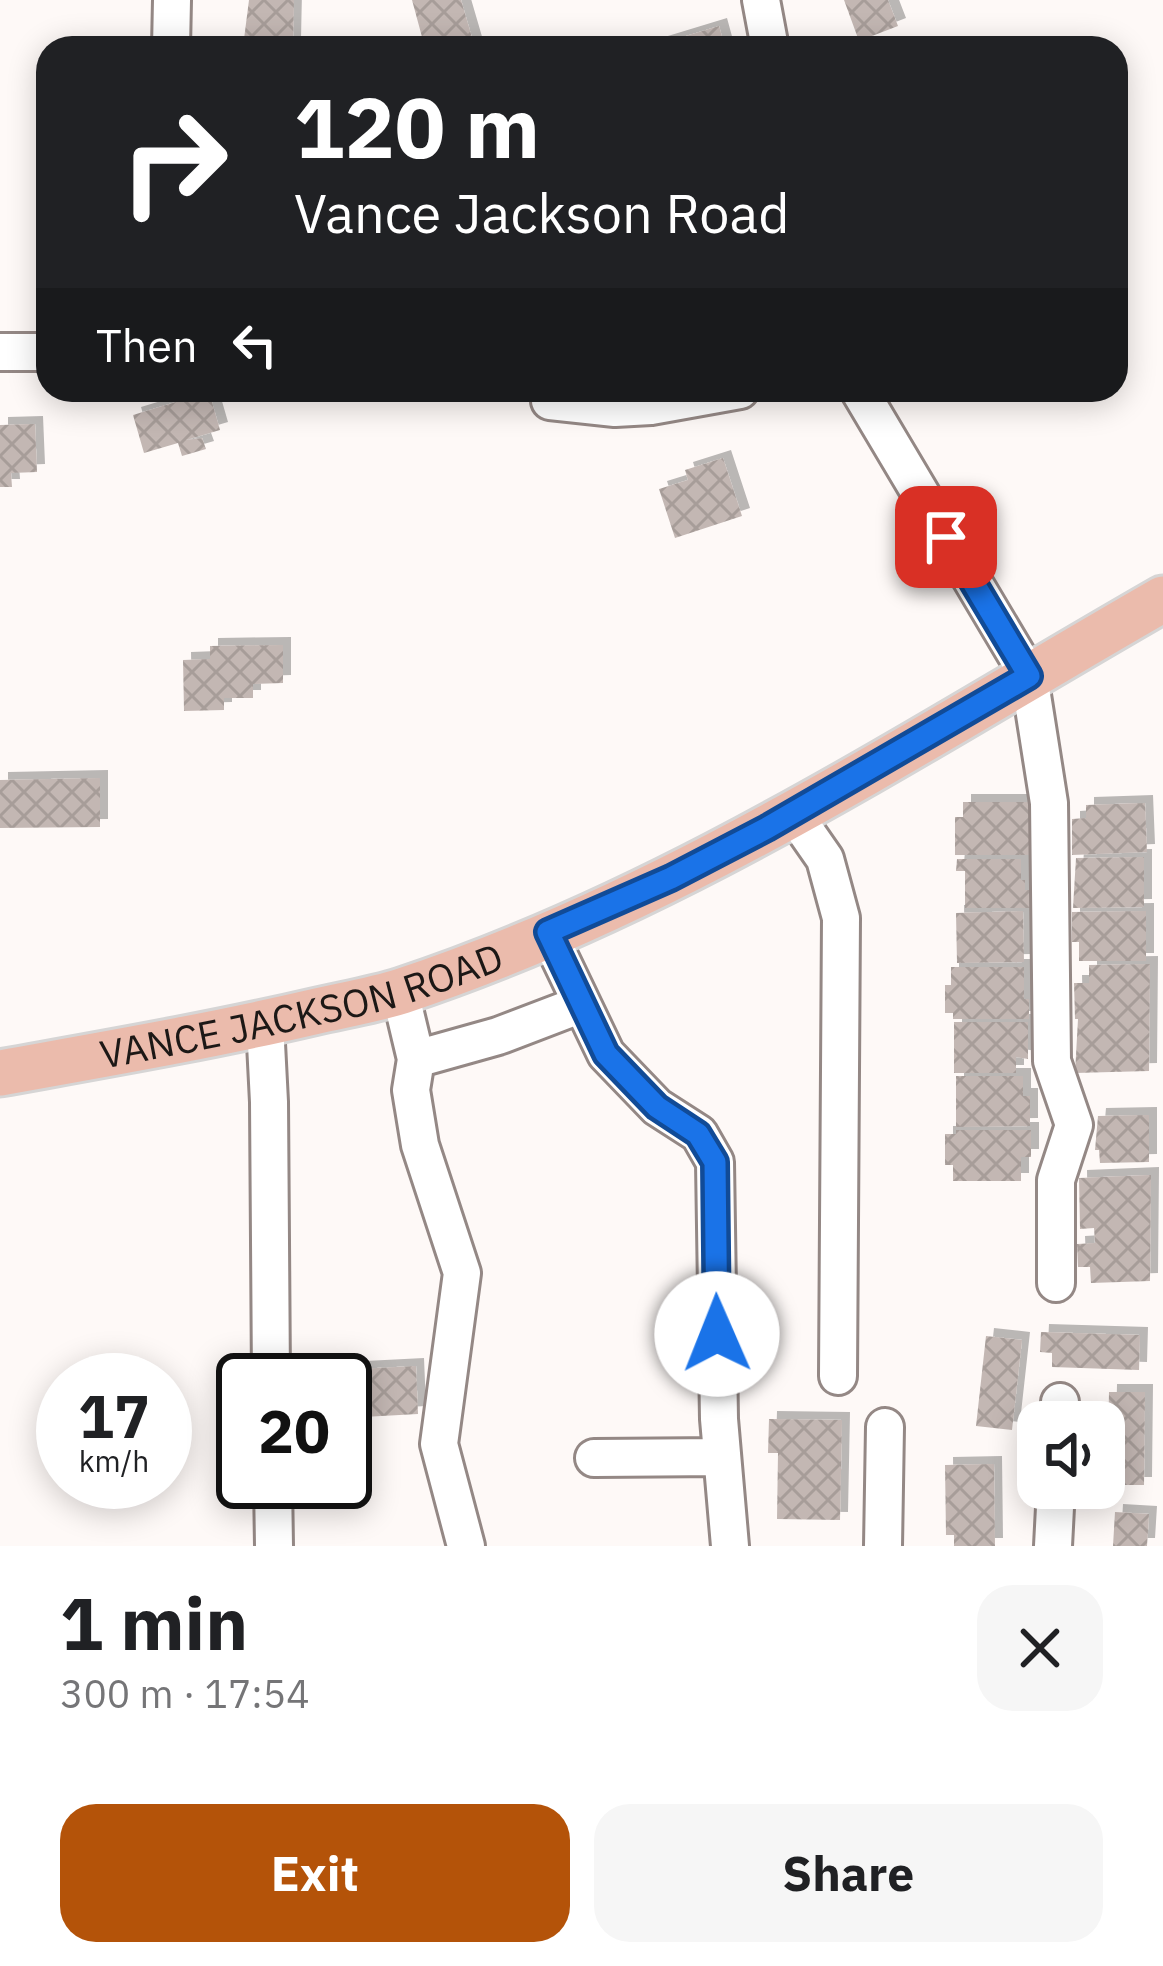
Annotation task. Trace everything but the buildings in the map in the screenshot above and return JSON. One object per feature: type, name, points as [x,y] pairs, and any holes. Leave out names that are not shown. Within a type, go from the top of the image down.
[{"type":"main road","name":"VANCE JACKSON ROAD","points":[[0,1073],[265,1024],[400,992],[548,932],[671,878],[793,813],[1163,598]]},
{"type":"street","points":[[171,36],[172,0]]},
{"type":"street","points":[[760,0],[768,36]]},
{"type":"street","points":[[0,352],[36,352]]},
{"type":"street","points":[[559,402],[615,408],[673,402]]},
{"type":"street","points":[[866,402],[1029,676],[1049,803],[1052,1061],[1075,1124],[1057,1180],[1056,1283]]},
{"type":"street","points":[[793,813],[825,859],[842,918],[838,1376]]},
{"type":"street","points":[[548,932],[606,1054],[657,1107],[698,1134],[715,1162],[722,1457],[730,1546]]},
{"type":"street","points":[[400,992],[416,1059],[411,1090],[420,1145],[462,1274],[439,1444],[466,1546]]},
{"type":"street","points":[[416,1059],[498,1036],[582,1004]]},
{"type":"street","points":[[265,1024],[271,1353]]},
{"type":"street","points":[[883,1546],[885,1427]]},
{"type":"street","points":[[594,1458],[722,1457]]},
{"type":"street","points":[[273,1509],[274,1546]]},
{"type":"street","points":[[1053,1546],[1055,1509]]},
{"type":"route","points":[[717,1334],[715,1162],[698,1134],[657,1107],[606,1054],[548,932],[671,878],[767,828],[1029,676],[946,537]]}]
